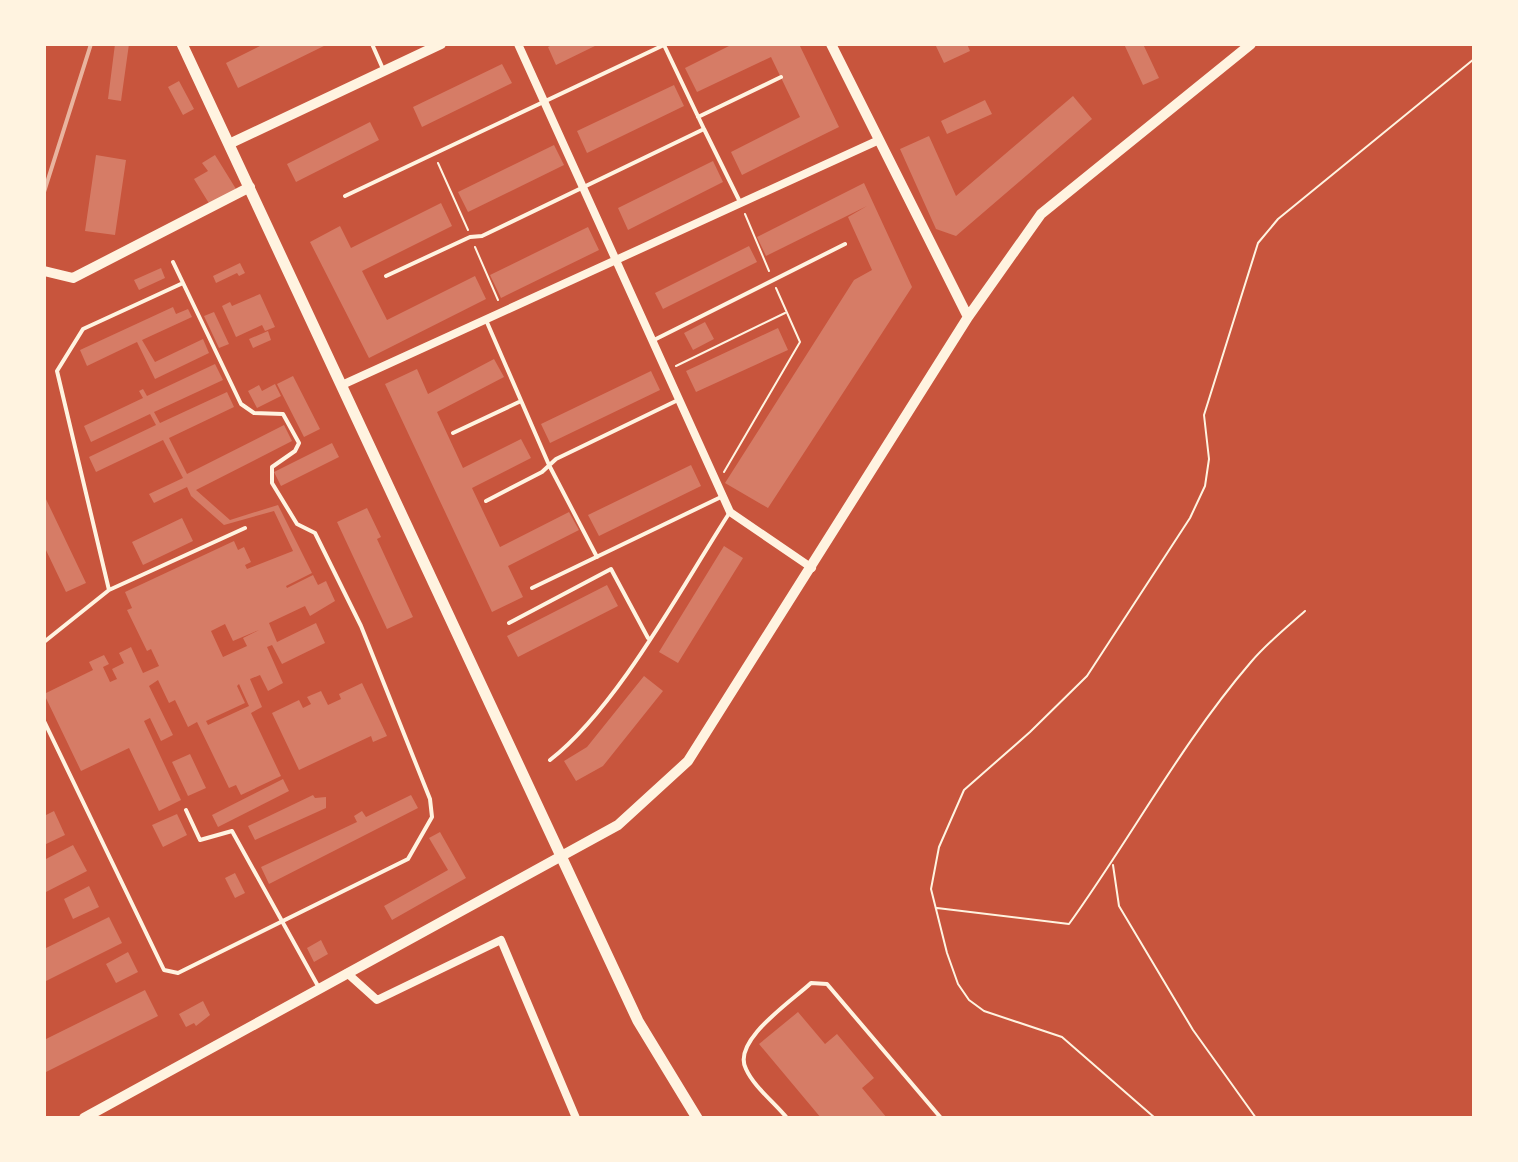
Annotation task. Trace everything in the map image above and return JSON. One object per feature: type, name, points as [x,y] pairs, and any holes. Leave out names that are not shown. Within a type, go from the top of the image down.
[{"type":"main road","points":[[182,44],[638,1021],[697,1118]]},
{"type":"street","points":[[229,144],[441,44]]},
{"type":"street","points":[[518,44],[619,260],[730,512],[812,568]]},
{"type":"street","points":[[831,44],[968,317]]},
{"type":"street","points":[[84,1118],[618,825],[688,761],[968,317],[1041,214],[1251,44]]},
{"type":"street","points":[[342,385],[879,140]]},
{"type":"street","points":[[44,271],[73,278],[250,187]]},
{"type":"street","points":[[347,973],[377,1000],[501,940],[576,1118]]},
{"type":"lane","points":[[372,44],[384,71]]},
{"type":"lane","points":[[345,196],[665,45],[740,203]]},
{"type":"lane","points":[[698,117],[781,77]]},
{"type":"lane","points":[[386,276],[470,237],[482,236],[704,129]]},
{"type":"lane","points":[[654,340],[845,244]]},
{"type":"lane","points":[[44,721],[164,970],[178,973],[408,859],[432,817],[430,799],[361,626],[315,533],[297,524],[272,483],[272,467],[295,451],[299,443],[283,414],[254,413],[241,404],[173,262]]},
{"type":"lane","points":[[109,590],[57,371],[83,329],[183,283]]},
{"type":"lane","points":[[486,320],[549,465],[597,557]]},
{"type":"lane","points":[[486,501],[549,465],[680,399]]},
{"type":"lane","points":[[453,433],[521,401]]},
{"type":"lane","points":[[532,588],[723,496]]},
{"type":"lane","points":[[550,760],[579,738],[730,512]]},
{"type":"lane","points":[[44,642],[109,590],[245,528]]},
{"type":"lane","points":[[509,623],[611,569],[648,639]]},
{"type":"lane","points":[[186,810],[200,840],[232,831],[319,988]]},
{"type":"lane","points":[[787,1118],[745,1068],[744,1049],[753,1035],[811,983],[827,984],[940,1118]]},
{"type":"path","points":[[1155,1118],[1062,1037],[984,1011],[969,1000],[958,984],[931,889],[939,847],[964,790],[1087,676],[1190,518],[1205,486],[1209,459],[1204,415],[1258,243],[1278,219],[1474,59]]},
{"type":"path","points":[[434,154],[503,312]]},
{"type":"path","points":[[717,483],[800,342],[740,203]]},
{"type":"path","points":[[667,370],[787,312]]},
{"type":"path","points":[[936,908],[1069,924],[1113,864],[1174,764],[1252,660],[1305,611]]},
{"type":"path","points":[[1113,864],[1119,906],[1193,1030],[1256,1118]]},
{"type":"building","points":[[115,44],[129,44],[121,101],[108,99]]},
{"type":"building","points":[[264,44],[328,44],[238,88],[226,63]]},
{"type":"building","points":[[554,44],[599,44],[556,65],[548,47]]},
{"type":"building","points":[[733,44],[799,44],[839,127],[742,175],[731,152],[800,117],[771,57],[697,92],[685,68]]},
{"type":"building","points":[[935,44],[967,44],[970,51],[944,63]]},
{"type":"building","points":[[1124,44],[1143,44],[1159,78],[1143,85]]},
{"type":"building","points":[[502,64],[512,83],[422,127],[413,107]]},
{"type":"building","points":[[179,81],[194,109],[183,115],[168,87]]},
{"type":"building","points":[[674,85],[684,106],[587,153],[577,131]]},
{"type":"building","points":[[1073,96],[1092,119],[956,236],[936,229],[900,149],[929,136],[956,196]]},
{"type":"building","points":[[985,100],[992,114],[947,134],[941,121]]},
{"type":"building","points":[[370,122],[379,140],[296,182],[287,164]]},
{"type":"building","points":[[554,145],[564,165],[468,212],[458,192]]},
{"type":"building","points":[[96,155],[126,160],[115,235],[85,231]]},
{"type":"building","points":[[215,155],[236,189],[210,205],[194,179],[208,171],[202,163]]},
{"type":"building","points":[[713,161],[723,182],[628,230],[618,208]]},
{"type":"building","points":[[864,183],[912,287],[768,508],[725,483],[854,280],[872,270],[848,217],[867,206],[766,256],[757,237]]},
{"type":"building","points":[[441,203],[452,226],[362,271],[387,320],[475,276],[486,299],[369,358],[310,242],[340,226],[351,248]]},
{"type":"building","points":[[588,227],[599,250],[501,298],[490,275]]},
{"type":"building","points":[[749,246],[757,262],[663,309],[655,293]]},
{"type":"building","points":[[240,263],[245,273],[239,276],[237,273],[216,283],[213,276]]},
{"type":"building","points":[[161,268],[165,278],[139,290],[134,280]]},
{"type":"building","points":[[260,294],[275,327],[265,331],[262,325],[236,337],[222,306],[230,302],[232,306]]},
{"type":"building","points":[[173,307],[176,314],[188,309],[192,317],[142,340],[155,362],[203,339],[209,353],[155,379],[137,342],[87,366],[80,350]]},
{"type":"building","points":[[214,312],[229,344],[219,348],[204,316]]},
{"type":"building","points":[[705,322],[714,339],[693,350],[684,333]]},
{"type":"building","points":[[778,328],[788,350],[696,392],[686,371]]},
{"type":"building","points":[[268,331],[271,340],[253,348],[249,339]]},
{"type":"building","points":[[494,359],[504,377],[437,412],[463,468],[521,439],[531,458],[472,488],[500,547],[569,512],[579,530],[508,566],[523,597],[492,612],[385,384],[417,369],[428,394]]},
{"type":"building","points":[[215,364],[223,380],[154,412],[160,423],[227,392],[234,407],[169,438],[187,474],[284,425],[292,441],[196,490],[230,520],[278,505],[312,573],[287,588],[313,575],[318,585],[326,581],[335,601],[310,616],[305,606],[269,623],[277,642],[316,623],[325,643],[282,664],[272,645],[267,647],[283,683],[268,691],[260,675],[250,679],[262,707],[251,713],[281,776],[241,795],[236,785],[229,788],[197,722],[188,727],[175,700],[169,703],[158,680],[149,686],[173,735],[161,741],[150,718],[144,721],[181,800],[159,811],[129,748],[81,771],[44,694],[93,670],[89,662],[104,655],[109,664],[103,667],[110,682],[117,679],[112,669],[124,663],[119,653],[131,647],[143,673],[159,666],[151,649],[147,651],[127,610],[132,608],[125,592],[234,541],[238,550],[244,547],[251,562],[245,565],[247,569],[293,551],[274,511],[224,525],[191,496],[187,487],[154,503],[149,494],[183,478],[163,440],[96,472],[89,457],[156,425],[150,414],[91,442],[84,426],[143,398],[139,391],[143,389],[147,396]],"holes":[[[225,624],[233,641],[259,630],[243,638],[247,646],[223,657],[211,631]],[[239,684],[249,706],[208,725],[206,721],[245,703],[237,686]]]},
{"type":"building","points":[[651,371],[660,390],[550,443],[541,424]]},
{"type":"building","points":[[293,376],[320,429],[304,437],[277,384]]},
{"type":"building","points":[[275,384],[281,396],[257,408],[248,391],[259,385],[262,391]]},
{"type":"building","points":[[332,443],[339,457],[281,486],[274,472]]},
{"type":"building","points":[[691,465],[701,486],[599,536],[588,515]]},
{"type":"building","points":[[44,495],[86,583],[66,592],[44,546]]},
{"type":"building","points":[[367,508],[381,537],[377,539],[413,617],[387,629],[337,522]]},
{"type":"building","points":[[182,518],[193,541],[143,565],[132,542]]},
{"type":"building","points":[[724,546],[743,558],[678,663],[659,652]]},
{"type":"building","points":[[607,585],[618,606],[518,657],[507,636]]},
{"type":"building","points":[[644,676],[663,691],[603,766],[576,781],[564,761],[587,747]]},
{"type":"building","points":[[362,683],[387,736],[373,742],[371,736],[299,770],[272,713],[299,700],[303,708],[311,704],[307,697],[321,691],[328,705],[341,699],[339,694]]},
{"type":"building","points":[[190,754],[206,788],[188,796],[172,762]]},
{"type":"building","points":[[283,779],[289,791],[218,827],[212,815]]},
{"type":"building","points":[[313,795],[315,798],[326,797],[326,808],[255,840],[248,826]]},
{"type":"building","points":[[411,795],[418,808],[269,884],[261,867],[357,822],[354,816],[362,811],[366,817]]},
{"type":"building","points":[[54,811],[65,835],[44,845],[44,816]]},
{"type":"building","points":[[177,814],[187,835],[163,847],[152,825]]},
{"type":"building","points":[[440,832],[466,878],[392,920],[384,906],[448,870],[429,838]]},
{"type":"building","points":[[73,845],[87,871],[44,893],[44,860]]},
{"type":"building","points":[[235,873],[245,893],[235,898],[225,878]]},
{"type":"building","points":[[89,886],[99,907],[73,919],[64,899]]},
{"type":"building","points":[[109,917],[122,943],[44,982],[44,949]]},
{"type":"building","points":[[321,940],[328,954],[314,962],[307,948]]},
{"type":"building","points":[[128,952],[138,972],[116,983],[106,964]]},
{"type":"building","points":[[145,990],[158,1016],[44,1073],[44,1040]]},
{"type":"building","points":[[203,1001],[210,1015],[196,1026],[194,1023],[186,1027],[179,1014]]},
{"type":"building","points":[[798,1012],[825,1044],[837,1034],[874,1078],[862,1088],[887,1118],[821,1118],[759,1044]]},
{"type":"railway","points":[[44,192],[91,44]]}]
